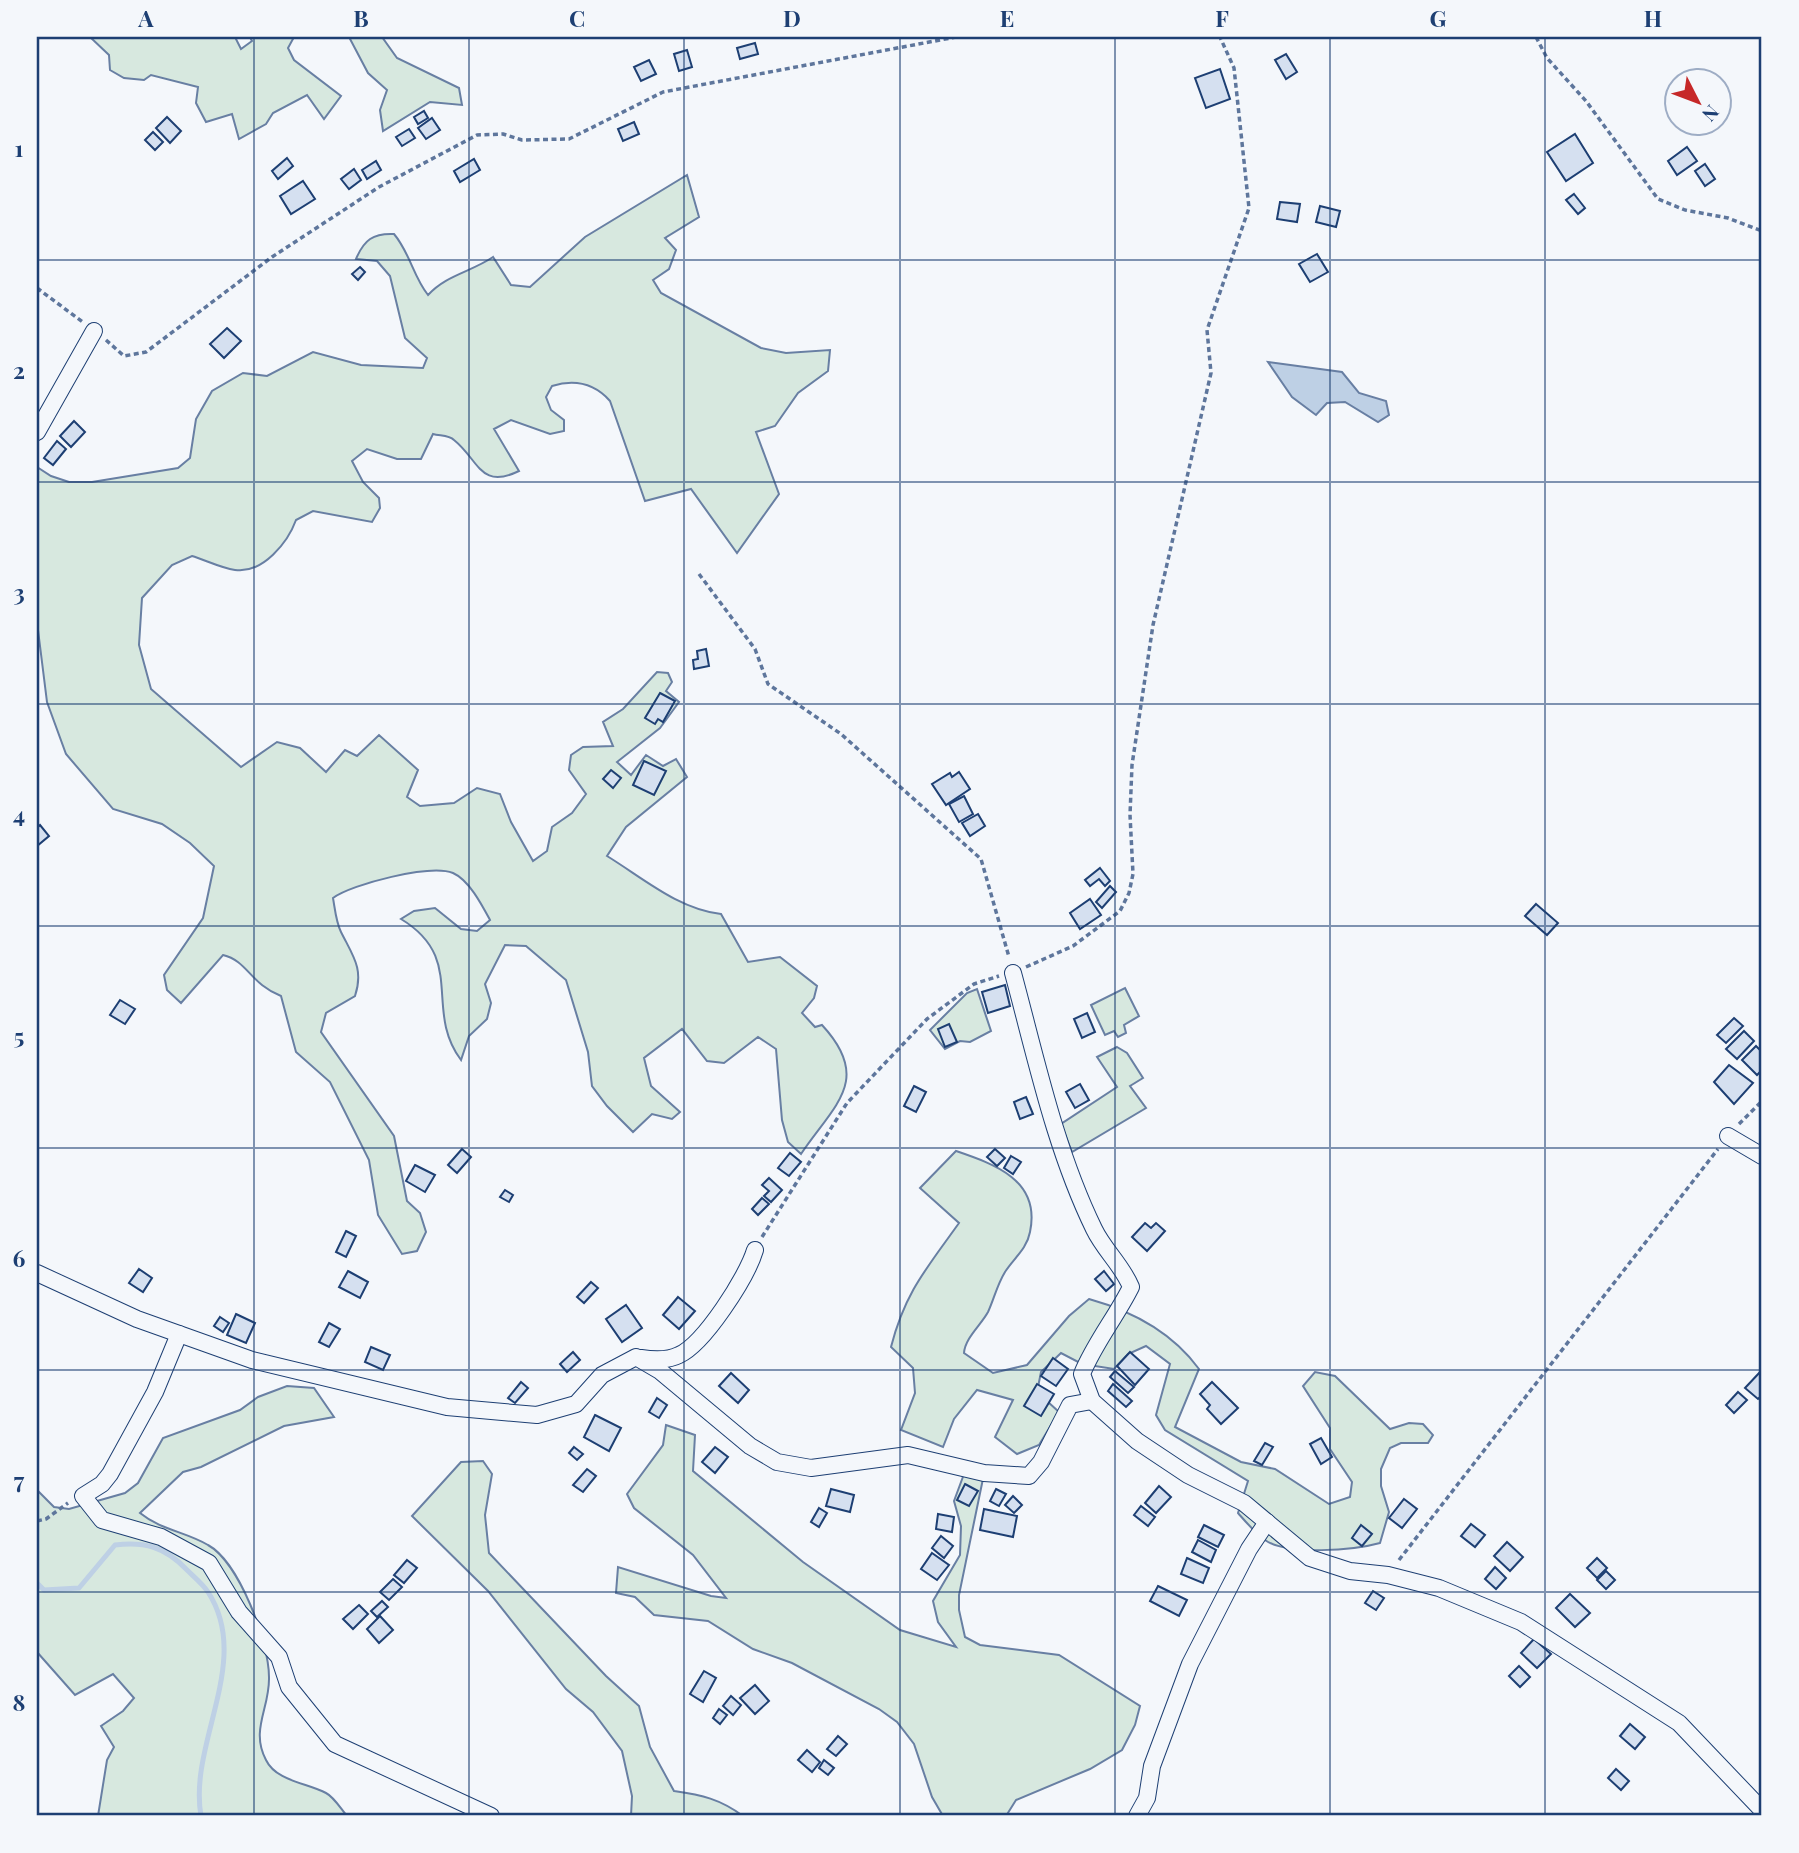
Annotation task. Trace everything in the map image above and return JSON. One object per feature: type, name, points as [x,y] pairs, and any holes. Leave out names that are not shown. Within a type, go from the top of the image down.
[{"type":"street","points":[[37,432],[94,331]]},
{"type":"street","points":[[1013,973],[1058,1136],[1094,1231],[1117,1261],[1131,1287],[1113,1323],[1090,1355],[1082,1374],[1093,1401],[1137,1440],[1188,1475],[1244,1503],[1310,1558],[1350,1571],[1388,1575],[1439,1588],[1521,1622],[1544,1636],[1679,1723],[1762,1810]]},
{"type":"street","points":[[1728,1136],[1762,1156]]},
{"type":"street","points":[[37,1273],[137,1319],[252,1360],[447,1407],[537,1415],[576,1404],[601,1376],[636,1357],[655,1361],[677,1356],[688,1350],[727,1305],[755,1250]]},
{"type":"street","points":[[179,1334],[155,1392],[110,1474],[102,1484],[83,1496],[102,1520],[161,1537],[209,1563],[239,1612],[279,1657],[289,1687],[335,1744],[491,1816]]},
{"type":"street","points":[[636,1357],[676,1383],[750,1446],[777,1462],[811,1468],[908,1455],[984,1472],[1028,1476],[1041,1462],[1069,1405],[1093,1401]]},
{"type":"street","points":[[1137,1816],[1147,1798],[1152,1766],[1190,1664],[1249,1549],[1267,1522]]},
{"type":"path","points":[[37,288],[124,356],[146,352],[272,257],[379,187],[477,135],[503,134],[522,140],[569,139],[663,92],[956,37]]},
{"type":"path","points":[[755,1250],[847,1103],[928,1019],[974,984],[1013,973],[1073,946],[1120,911],[1129,893],[1133,874],[1130,815],[1132,765],[1153,625],[1210,373],[1207,330],[1249,208],[1234,68],[1220,37]]},
{"type":"path","points":[[1536,37],[1548,58],[1586,101],[1658,199],[1685,210],[1728,218],[1762,230]]},
{"type":"path","points":[[699,574],[755,649],[768,684],[841,734],[981,859],[1013,973]]},
{"type":"path","points":[[1388,1575],[1434,1511],[1586,1316],[1672,1211],[1728,1136],[1762,1101]]},
{"type":"path","points":[[37,1521],[83,1496]]},
{"type":"shaded area","points":[[90,37],[235,37],[241,49],[252,41],[250,37],[294,37],[288,48],[294,60],[341,96],[324,119],[307,95],[273,113],[266,124],[239,139],[232,114],[206,122],[196,103],[198,87],[151,75],[144,80],[124,78],[110,70],[109,55]]},
{"type":"shaded area","points":[[349,37],[382,37],[397,58],[459,88],[462,105],[430,102],[383,131],[380,110],[387,90],[368,73]]},
{"type":"shaded area","points":[[687,175],[699,217],[665,238],[676,250],[669,269],[653,280],[661,293],[761,348],[786,353],[830,350],[828,371],[798,393],[775,426],[756,432],[779,494],[737,553],[691,489],[645,501],[610,401],[591,386],[569,383],[552,386],[546,397],[551,410],[564,420],[564,431],[550,434],[511,420],[494,429],[519,471],[506,476],[488,475],[447,436],[433,434],[421,459],[397,459],[367,449],[352,461],[363,482],[379,498],[380,508],[372,522],[313,511],[296,520],[281,547],[255,567],[235,570],[192,556],[172,565],[142,598],[139,645],[151,689],[241,767],[277,742],[300,748],[326,772],[345,750],[357,756],[379,735],[418,770],[407,797],[420,806],[454,803],[477,788],[500,794],[511,822],[533,861],[547,851],[552,827],[572,813],[586,794],[569,770],[571,755],[583,747],[613,746],[603,722],[623,709],[657,672],[668,673],[672,682],[666,691],[679,702],[660,728],[617,762],[631,775],[646,755],[663,766],[676,759],[687,777],[626,827],[607,856],[676,899],[705,911],[721,914],[748,962],[780,957],[817,986],[814,998],[802,1013],[815,1027],[822,1025],[837,1044],[845,1061],[846,1077],[836,1106],[801,1154],[788,1142],[782,1120],[776,1049],[758,1037],[724,1063],[707,1061],[682,1029],[644,1058],[651,1086],[680,1112],[672,1119],[652,1114],[633,1132],[607,1106],[592,1086],[588,1052],[566,980],[526,946],[505,945],[485,984],[491,1003],[487,1019],[469,1036],[461,1060],[450,1041],[445,1022],[439,968],[433,951],[421,934],[401,919],[414,911],[435,908],[461,929],[477,931],[490,920],[474,893],[459,876],[442,871],[410,873],[357,887],[333,898],[338,924],[356,963],[358,978],[355,996],[326,1013],[321,1032],[394,1136],[407,1201],[420,1213],[426,1232],[417,1251],[402,1254],[378,1215],[369,1160],[330,1082],[296,1052],[281,996],[262,985],[238,962],[223,955],[181,1003],[167,990],[164,975],[203,918],[214,866],[190,843],[162,824],[113,809],[66,754],[47,702],[37,622],[37,467],[51,476],[69,482],[92,482],[178,468],[190,458],[196,419],[212,391],[243,373],[267,376],[313,352],[361,365],[423,368],[427,358],[405,338],[390,276],[377,261],[356,259],[366,242],[375,236],[394,234],[428,295],[451,278],[493,257],[511,285],[530,287],[585,237]]},
{"type":"shaded area","points":[[1125,988],[1139,1016],[1124,1025],[1126,1033],[1118,1037],[1114,1031],[1105,1035],[1091,1005]]},
{"type":"shaded area","points":[[977,989],[991,1031],[970,1042],[960,1041],[945,1049],[930,1030],[967,993]]},
{"type":"shaded area","points":[[1117,1047],[1127,1053],[1143,1078],[1130,1086],[1146,1108],[1072,1152],[1061,1124],[1117,1087],[1097,1057]]},
{"type":"shaded area","points":[[956,1151],[985,1162],[1011,1177],[1028,1199],[1032,1214],[1026,1244],[1005,1272],[988,1312],[970,1337],[964,1353],[993,1373],[1027,1365],[1069,1316],[1089,1299],[1121,1310],[1164,1334],[1199,1369],[1175,1427],[1241,1462],[1275,1469],[1329,1504],[1350,1497],[1352,1482],[1330,1449],[1330,1428],[1303,1386],[1315,1372],[1335,1376],[1390,1429],[1409,1423],[1423,1424],[1433,1435],[1428,1443],[1401,1443],[1390,1448],[1381,1469],[1381,1486],[1389,1512],[1380,1543],[1355,1548],[1304,1550],[1275,1545],[1261,1537],[1238,1513],[1248,1481],[1165,1430],[1156,1415],[1170,1364],[1146,1346],[1128,1354],[1114,1369],[1082,1364],[1061,1353],[1041,1372],[1037,1392],[1059,1412],[1039,1445],[1017,1454],[995,1437],[1013,1400],[977,1390],[954,1419],[943,1447],[901,1430],[915,1393],[913,1368],[891,1347],[910,1295],[959,1223],[920,1188]]},
{"type":"shaded area","points":[[287,1386],[314,1388],[334,1417],[284,1426],[201,1467],[183,1472],[140,1513],[156,1523],[208,1545],[220,1554],[231,1568],[258,1624],[268,1662],[269,1688],[260,1729],[266,1760],[284,1777],[329,1795],[347,1816],[98,1816],[107,1760],[114,1747],[101,1726],[123,1711],[134,1698],[113,1674],[75,1695],[37,1652],[37,1490],[54,1507],[69,1509],[125,1493],[138,1483],[163,1438],[240,1410],[258,1397]]},
{"type":"shaded area","points":[[666,1425],[695,1435],[693,1471],[803,1562],[900,1630],[956,1647],[938,1622],[933,1601],[960,1555],[961,1526],[954,1501],[964,1474],[985,1469],[959,1595],[959,1610],[965,1637],[980,1645],[1059,1655],[1140,1706],[1135,1725],[1122,1750],[1090,1769],[1016,1800],[1006,1816],[943,1816],[932,1797],[914,1744],[897,1722],[879,1709],[792,1663],[753,1649],[708,1621],[654,1615],[635,1597],[616,1593],[618,1567],[711,1596],[726,1598],[693,1555],[634,1508],[627,1494],[663,1445]]},
{"type":"shaded area","points":[[483,1461],[492,1474],[485,1515],[489,1553],[606,1676],[639,1706],[650,1747],[674,1791],[710,1799],[743,1816],[631,1816],[632,1796],[622,1751],[593,1712],[566,1689],[488,1591],[412,1516],[461,1462]]},
{"type":"water","points":[[1268,362],[1342,372],[1359,393],[1386,401],[1389,415],[1378,422],[1345,402],[1327,403],[1316,415],[1292,397]]},
{"type":"building","points":[[755,43],[758,54],[740,59],[737,48]]},
{"type":"building","points":[[687,50],[692,67],[679,71],[674,54]]},
{"type":"building","points":[[1286,54],[1297,72],[1286,79],[1275,60]]},
{"type":"building","points":[[649,60],[656,74],[641,81],[634,67]]},
{"type":"building","points":[[1220,69],[1230,99],[1206,108],[1195,78]]},
{"type":"building","points":[[424,111],[428,118],[418,124],[414,117]]},
{"type":"building","points":[[167,117],[181,131],[170,143],[156,128]]},
{"type":"building","points":[[432,118],[440,130],[426,139],[418,128]]},
{"type":"building","points":[[634,122],[639,134],[623,141],[618,129]]},
{"type":"building","points":[[409,129],[415,138],[402,146],[396,137]]},
{"type":"building","points":[[153,132],[163,142],[155,150],[145,140]]},
{"type":"building","points":[[1575,134],[1593,163],[1566,181],[1547,152]]},
{"type":"building","points":[[1687,147],[1697,161],[1677,175],[1668,161]]},
{"type":"building","points":[[287,158],[293,166],[278,179],[272,171]]},
{"type":"building","points":[[474,159],[480,170],[460,182],[454,171]]},
{"type":"building","points":[[376,161],[381,170],[367,179],[362,170]]},
{"type":"building","points":[[1705,164],[1715,179],[1705,186],[1695,171]]},
{"type":"building","points":[[354,169],[361,180],[349,189],[341,179]]},
{"type":"building","points":[[303,181],[315,199],[291,214],[280,196]]},
{"type":"building","points":[[1574,194],[1585,208],[1578,214],[1566,200]]},
{"type":"building","points":[[1280,202],[1300,204],[1297,222],[1277,219]]},
{"type":"building","points":[[1320,206],[1340,211],[1336,227],[1316,222]]},
{"type":"building","points":[[1317,254],[1328,272],[1310,282],[1299,264]]},
{"type":"building","points":[[360,267],[365,272],[358,280],[352,274]]},
{"type":"building","points":[[227,328],[241,341],[224,358],[210,344]]},
{"type":"building","points":[[74,421],[85,432],[71,447],[60,436]]},
{"type":"building","points":[[57,441],[66,449],[53,465],[44,458]]},
{"type":"building","points":[[706,649],[709,666],[694,669],[693,660],[698,659],[697,651]]},
{"type":"building","points":[[660,693],[675,701],[663,722],[658,719],[655,724],[645,718]]},
{"type":"building","points":[[644,761],[666,771],[654,795],[633,785]]},
{"type":"building","points":[[611,770],[621,778],[613,788],[603,779]]},
{"type":"building","points":[[959,772],[970,789],[946,805],[932,784],[950,773],[952,777]]},
{"type":"building","points":[[964,796],[973,814],[959,822],[949,804]]},
{"type":"building","points":[[978,814],[985,826],[970,836],[962,823]]},
{"type":"building","points":[[40,825],[49,836],[37,846],[37,828]]},
{"type":"building","points":[[1100,868],[1110,881],[1105,886],[1099,879],[1090,886],[1085,880]]},
{"type":"building","points":[[1110,886],[1116,892],[1102,908],[1096,902]]},
{"type":"building","points":[[1090,899],[1101,915],[1080,929],[1070,913]]},
{"type":"building","points":[[1536,904],[1558,923],[1547,935],[1525,916]]},
{"type":"building","points":[[1005,985],[1010,1006],[988,1013],[982,992]]},
{"type":"building","points":[[120,1000],[135,1009],[125,1024],[110,1015]]},
{"type":"building","points":[[1087,1013],[1095,1032],[1082,1038],[1074,1019]]},
{"type":"building","points":[[1734,1018],[1743,1026],[1726,1043],[1717,1035]]},
{"type":"building","points":[[949,1024],[957,1042],[945,1047],[938,1029]]},
{"type":"building","points":[[1744,1031],[1754,1041],[1737,1059],[1726,1049]]},
{"type":"building","points":[[1756,1046],[1762,1052],[1762,1070],[1757,1075],[1742,1060]]},
{"type":"building","points":[[1729,1065],[1753,1083],[1734,1104],[1714,1082]]},
{"type":"building","points":[[1080,1084],[1089,1100],[1075,1108],[1066,1092]]},
{"type":"building","points":[[914,1086],[926,1092],[916,1112],[904,1106]]},
{"type":"building","points":[[1026,1097],[1033,1114],[1020,1119],[1014,1102]]},
{"type":"building","points":[[462,1149],[471,1157],[457,1173],[448,1165]]},
{"type":"building","points":[[995,1149],[1005,1158],[997,1166],[987,1157]]},
{"type":"building","points":[[790,1153],[801,1162],[789,1176],[778,1168]]},
{"type":"building","points":[[1011,1156],[1021,1162],[1013,1174],[1004,1168]]},
{"type":"building","points":[[415,1165],[435,1175],[425,1192],[406,1181]]},
{"type":"building","points":[[769,1178],[782,1190],[771,1202],[764,1196],[769,1191],[762,1185]]},
{"type":"building","points":[[505,1190],[513,1195],[509,1202],[500,1197]]},
{"type":"building","points":[[762,1198],[769,1204],[758,1215],[752,1209]]},
{"type":"building","points":[[1145,1223],[1151,1228],[1156,1223],[1165,1231],[1147,1251],[1132,1237]]},
{"type":"building","points":[[346,1231],[356,1236],[346,1257],[336,1252]]},
{"type":"building","points":[[139,1269],[152,1278],[143,1292],[129,1283]]},
{"type":"building","points":[[348,1271],[368,1282],[360,1298],[339,1287]]},
{"type":"building","points":[[1104,1271],[1114,1284],[1106,1291],[1095,1279]]},
{"type":"building","points":[[591,1282],[598,1288],[584,1303],[577,1297]]},
{"type":"building","points":[[678,1297],[695,1311],[679,1329],[663,1315]]},
{"type":"building","points":[[626,1305],[642,1328],[622,1342],[606,1319]]},
{"type":"building","points":[[236,1314],[255,1323],[246,1343],[227,1335]]},
{"type":"building","points":[[220,1317],[229,1323],[223,1332],[214,1326]]},
{"type":"building","points":[[329,1323],[340,1329],[329,1347],[319,1342]]},
{"type":"building","points":[[371,1347],[390,1355],[383,1370],[365,1362]]},
{"type":"building","points":[[573,1352],[580,1360],[567,1372],[560,1364]]},
{"type":"building","points":[[1130,1352],[1149,1369],[1135,1385],[1117,1366]]},
{"type":"building","points":[[1053,1358],[1068,1369],[1056,1386],[1041,1376]]},
{"type":"building","points":[[1115,1371],[1134,1387],[1128,1393],[1110,1377]]},
{"type":"building","points":[[1761,1371],[1762,1395],[1758,1399],[1745,1388]]},
{"type":"building","points":[[731,1373],[749,1390],[738,1403],[719,1386]]},
{"type":"building","points":[[521,1382],[528,1388],[515,1403],[508,1398]]},
{"type":"building","points":[[1212,1382],[1238,1408],[1221,1424],[1207,1409],[1210,1405],[1200,1394]]},
{"type":"building","points":[[1037,1384],[1054,1394],[1041,1416],[1024,1406]]},
{"type":"building","points":[[1113,1384],[1132,1401],[1126,1407],[1108,1391]]},
{"type":"building","points":[[1738,1392],[1747,1400],[1734,1413],[1726,1405]]},
{"type":"building","points":[[657,1398],[667,1405],[659,1418],[649,1412]]},
{"type":"building","points":[[595,1415],[621,1428],[609,1451],[584,1437]]},
{"type":"building","points":[[1321,1438],[1332,1457],[1321,1464],[1310,1444]]},
{"type":"building","points":[[1265,1443],[1273,1447],[1262,1465],[1254,1461]]},
{"type":"building","points":[[574,1447],[583,1454],[577,1460],[569,1453]]},
{"type":"building","points":[[715,1447],[728,1457],[715,1473],[702,1462]]},
{"type":"building","points":[[587,1469],[596,1476],[583,1492],[573,1485]]},
{"type":"building","points":[[965,1484],[978,1491],[969,1506],[957,1500]]},
{"type":"building","points":[[1159,1486],[1171,1497],[1156,1513],[1145,1503]]},
{"type":"building","points":[[831,1489],[854,1495],[850,1512],[826,1506]]},
{"type":"building","points":[[996,1489],[1006,1494],[999,1506],[990,1501]]},
{"type":"building","points":[[1013,1496],[1022,1505],[1014,1513],[1005,1505]]},
{"type":"building","points":[[1404,1499],[1417,1509],[1402,1528],[1389,1518]]},
{"type":"building","points":[[1141,1506],[1155,1517],[1148,1526],[1134,1515]]},
{"type":"building","points":[[819,1508],[827,1513],[819,1527],[811,1522]]},
{"type":"building","points":[[984,1509],[1017,1516],[1013,1537],[980,1530]]},
{"type":"building","points":[[938,1514],[954,1517],[952,1532],[936,1529]]},
{"type":"building","points":[[1471,1524],[1485,1535],[1475,1547],[1461,1536]]},
{"type":"building","points":[[1204,1525],[1224,1535],[1218,1547],[1198,1537]]},
{"type":"building","points":[[1361,1525],[1372,1534],[1362,1546],[1352,1538]]},
{"type":"building","points":[[941,1536],[953,1546],[944,1558],[932,1548]]},
{"type":"building","points":[[1198,1540],[1216,1550],[1211,1562],[1192,1552]]},
{"type":"building","points":[[1507,1542],[1523,1557],[1510,1571],[1494,1556]]},
{"type":"building","points":[[932,1553],[949,1565],[937,1580],[921,1569]]},
{"type":"building","points":[[1187,1558],[1209,1568],[1203,1583],[1181,1574]]},
{"type":"building","points":[[1597,1558],[1607,1568],[1597,1578],[1587,1568]]},
{"type":"building","points":[[407,1560],[417,1568],[404,1583],[394,1575]]},
{"type":"building","points":[[1495,1567],[1506,1578],[1496,1589],[1485,1579]]},
{"type":"building","points":[[1606,1571],[1615,1580],[1606,1589],[1597,1580]]},
{"type":"building","points":[[393,1579],[402,1587],[389,1600],[380,1592]]},
{"type":"building","points":[[1158,1586],[1187,1600],[1179,1616],[1150,1601]]},
{"type":"building","points":[[1373,1591],[1384,1598],[1376,1610],[1365,1603]]},
{"type":"building","points":[[1570,1594],[1590,1613],[1575,1627],[1556,1608]]},
{"type":"building","points":[[382,1601],[388,1607],[377,1617],[371,1611]]},
{"type":"building","points":[[359,1605],[368,1614],[353,1629],[343,1619]]},
{"type":"building","points":[[380,1616],[393,1630],[379,1643],[367,1629]]},
{"type":"building","points":[[1534,1639],[1551,1654],[1537,1668],[1521,1653]]},
{"type":"building","points":[[1519,1666],[1530,1677],[1520,1687],[1509,1676]]},
{"type":"building","points":[[704,1671],[716,1678],[703,1702],[690,1694]]},
{"type":"building","points":[[755,1685],[769,1701],[755,1714],[740,1698]]},
{"type":"building","points":[[731,1696],[741,1705],[733,1715],[723,1706]]},
{"type":"building","points":[[719,1709],[727,1715],[720,1724],[713,1718]]},
{"type":"building","points":[[1630,1724],[1645,1737],[1635,1749],[1620,1736]]},
{"type":"building","points":[[838,1736],[847,1744],[836,1756],[827,1749]]},
{"type":"building","points":[[807,1750],[820,1762],[812,1772],[798,1760]]},
{"type":"building","points":[[824,1760],[834,1768],[828,1775],[819,1768]]},
{"type":"building","points":[[1616,1769],[1629,1781],[1621,1790],[1608,1778]]},
{"type":"waterway","points":[[37,1583],[44,1590],[79,1588],[115,1545],[135,1544],[154,1547],[170,1555],[206,1589],[220,1618],[224,1646],[222,1674],[199,1788],[201,1816]]}]
